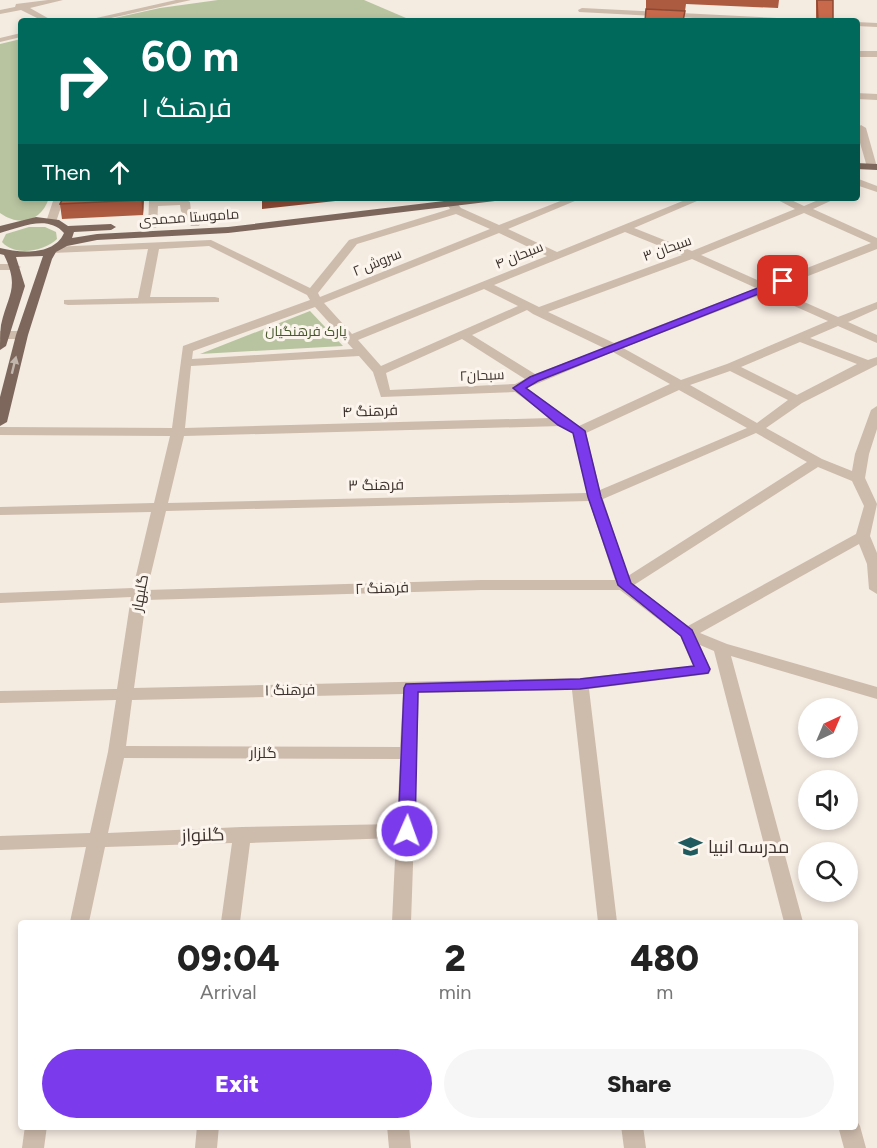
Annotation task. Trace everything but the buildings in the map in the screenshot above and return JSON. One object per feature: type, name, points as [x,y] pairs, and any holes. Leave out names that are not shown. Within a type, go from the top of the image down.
[{"type":"main road","points":[[860,166],[875,167]]},
{"type":"main road","name":"ماموستا محمدی","points":[[67,229],[195,224],[408,201]]},
{"type":"main road","name":"ماموستا محمدی","points":[[4,252],[34,254],[97,237],[228,230],[455,207],[482,201]]},
{"type":"main road","points":[[0,422],[22,335],[46,259],[69,233],[67,229],[51,222],[29,222],[2,227]]},
{"type":"main road","points":[[1,339],[19,286],[15,267],[4,252]]},
{"type":"street","points":[[5,0],[43,18]]},
{"type":"street","points":[[0,12],[59,0]]},
{"type":"street","points":[[101,18],[187,0]]},
{"type":"street","points":[[582,10],[738,18]]},
{"type":"street","points":[[860,24],[877,25]]},
{"type":"street","points":[[0,40],[18,36]]},
{"type":"street","points":[[860,54],[877,54]]},
{"type":"street","points":[[860,96],[877,97]]},
{"type":"street","points":[[862,128],[875,167]]},
{"type":"street","points":[[860,184],[877,189]]},
{"type":"street","points":[[51,222],[57,201]]},
{"type":"street","name":"سروش ۲","points":[[186,356],[315,297],[499,230],[570,201]]},
{"type":"street","name":"سبحان ۴","points":[[351,339],[692,201]]},
{"type":"street","points":[[786,201],[877,243]]},
{"type":"street","name":"سبحان ۳","points":[[537,312],[692,255],[826,201]]},
{"type":"street","points":[[152,226],[153,203],[185,202],[186,211],[195,224]]},
{"type":"street","points":[[315,297],[353,242],[455,207],[557,256]]},
{"type":"street","points":[[625,228],[692,255],[877,339]]},
{"type":"street","points":[[58,247],[211,243],[315,297],[379,371],[525,307]]},
{"type":"street","name":"سبحان۲","points":[[379,371],[385,394],[518,388],[534,379],[877,243]]},
{"type":"street","points":[[143,302],[154,245]]},
{"type":"street","points":[[0,267],[15,267]]},
{"type":"street","points":[[484,285],[525,307],[614,348],[817,462],[858,478],[874,506],[863,536],[687,633]]},
{"type":"street","points":[[68,302],[215,300]]},
{"type":"street","points":[[579,431],[679,385],[731,367],[877,305]]},
{"type":"street","points":[[462,334],[534,379]]},
{"type":"street","points":[[1,339],[22,335]]},
{"type":"street","points":[[800,338],[872,363]]},
{"type":"street","points":[[186,356],[364,352]]},
{"type":"street","name":"گلبهار","points":[[79,920],[117,752],[139,593],[178,432],[186,356]]},
{"type":"street","points":[[595,497],[758,428],[797,400],[872,363]]},
{"type":"street","points":[[731,367],[797,400]]},
{"type":"street","points":[[518,388],[563,422],[579,431],[595,497],[624,585],[687,633],[721,648],[877,693]]},
{"type":"street","points":[[858,478],[862,454],[877,410]]},
{"type":"street","name":"فرهنگ ۴","points":[[0,431],[178,432],[563,422]]},
{"type":"street","points":[[862,454],[877,456]]},
{"type":"street","points":[[624,585],[817,462]]},
{"type":"street","name":"فرهنگ ۳","points":[[0,511],[595,497]]},
{"type":"street","points":[[863,536],[875,564],[877,589]]},
{"type":"street","name":"فرهنگ ۲","points":[[0,598],[481,585],[624,585]]},
{"type":"street","name":"فرهنگ ۱","points":[[0,697],[580,684],[703,669],[687,633]]},
{"type":"street","points":[[721,648],[793,920]]},
{"type":"street","points":[[580,684],[608,920]]},
{"type":"street","points":[[402,920],[411,688]]},
{"type":"street","name":"گلزار","points":[[117,752],[409,753]]},
{"type":"street","name":"گلنواز","points":[[0,843],[242,834],[407,831]]},
{"type":"street","points":[[231,920],[242,834]]},
{"type":"street","points":[[33,1148],[35,1130]]},
{"type":"street","points":[[206,1148],[208,1130]]},
{"type":"street","points":[[398,1130],[400,1148]]},
{"type":"street","points":[[633,1130],[635,1148]]},
{"type":"street","points":[[850,1130],[855,1148]]},
{"type":"green space","points":[[218,0],[364,0],[406,18],[115,18],[160,8]]},
{"type":"green space","points":[[18,40],[18,201],[48,201],[41,212],[29,220],[15,220],[0,213],[0,44]]},
{"type":"green space","points":[[29,227],[45,227],[56,232],[57,239],[45,247],[30,251],[14,250],[2,242],[6,234]]},
{"type":"green space","name":"پارک فرهنگیان","points":[[310,311],[343,346],[200,354]]},
{"type":"place","name":"مدرسه انبیا","points":[[690,847]]},
{"type":"route","points":[[407,831],[411,688],[580,684],[703,669],[687,633],[624,585],[595,497],[579,431],[563,422],[518,388],[534,379],[783,281]]}]
